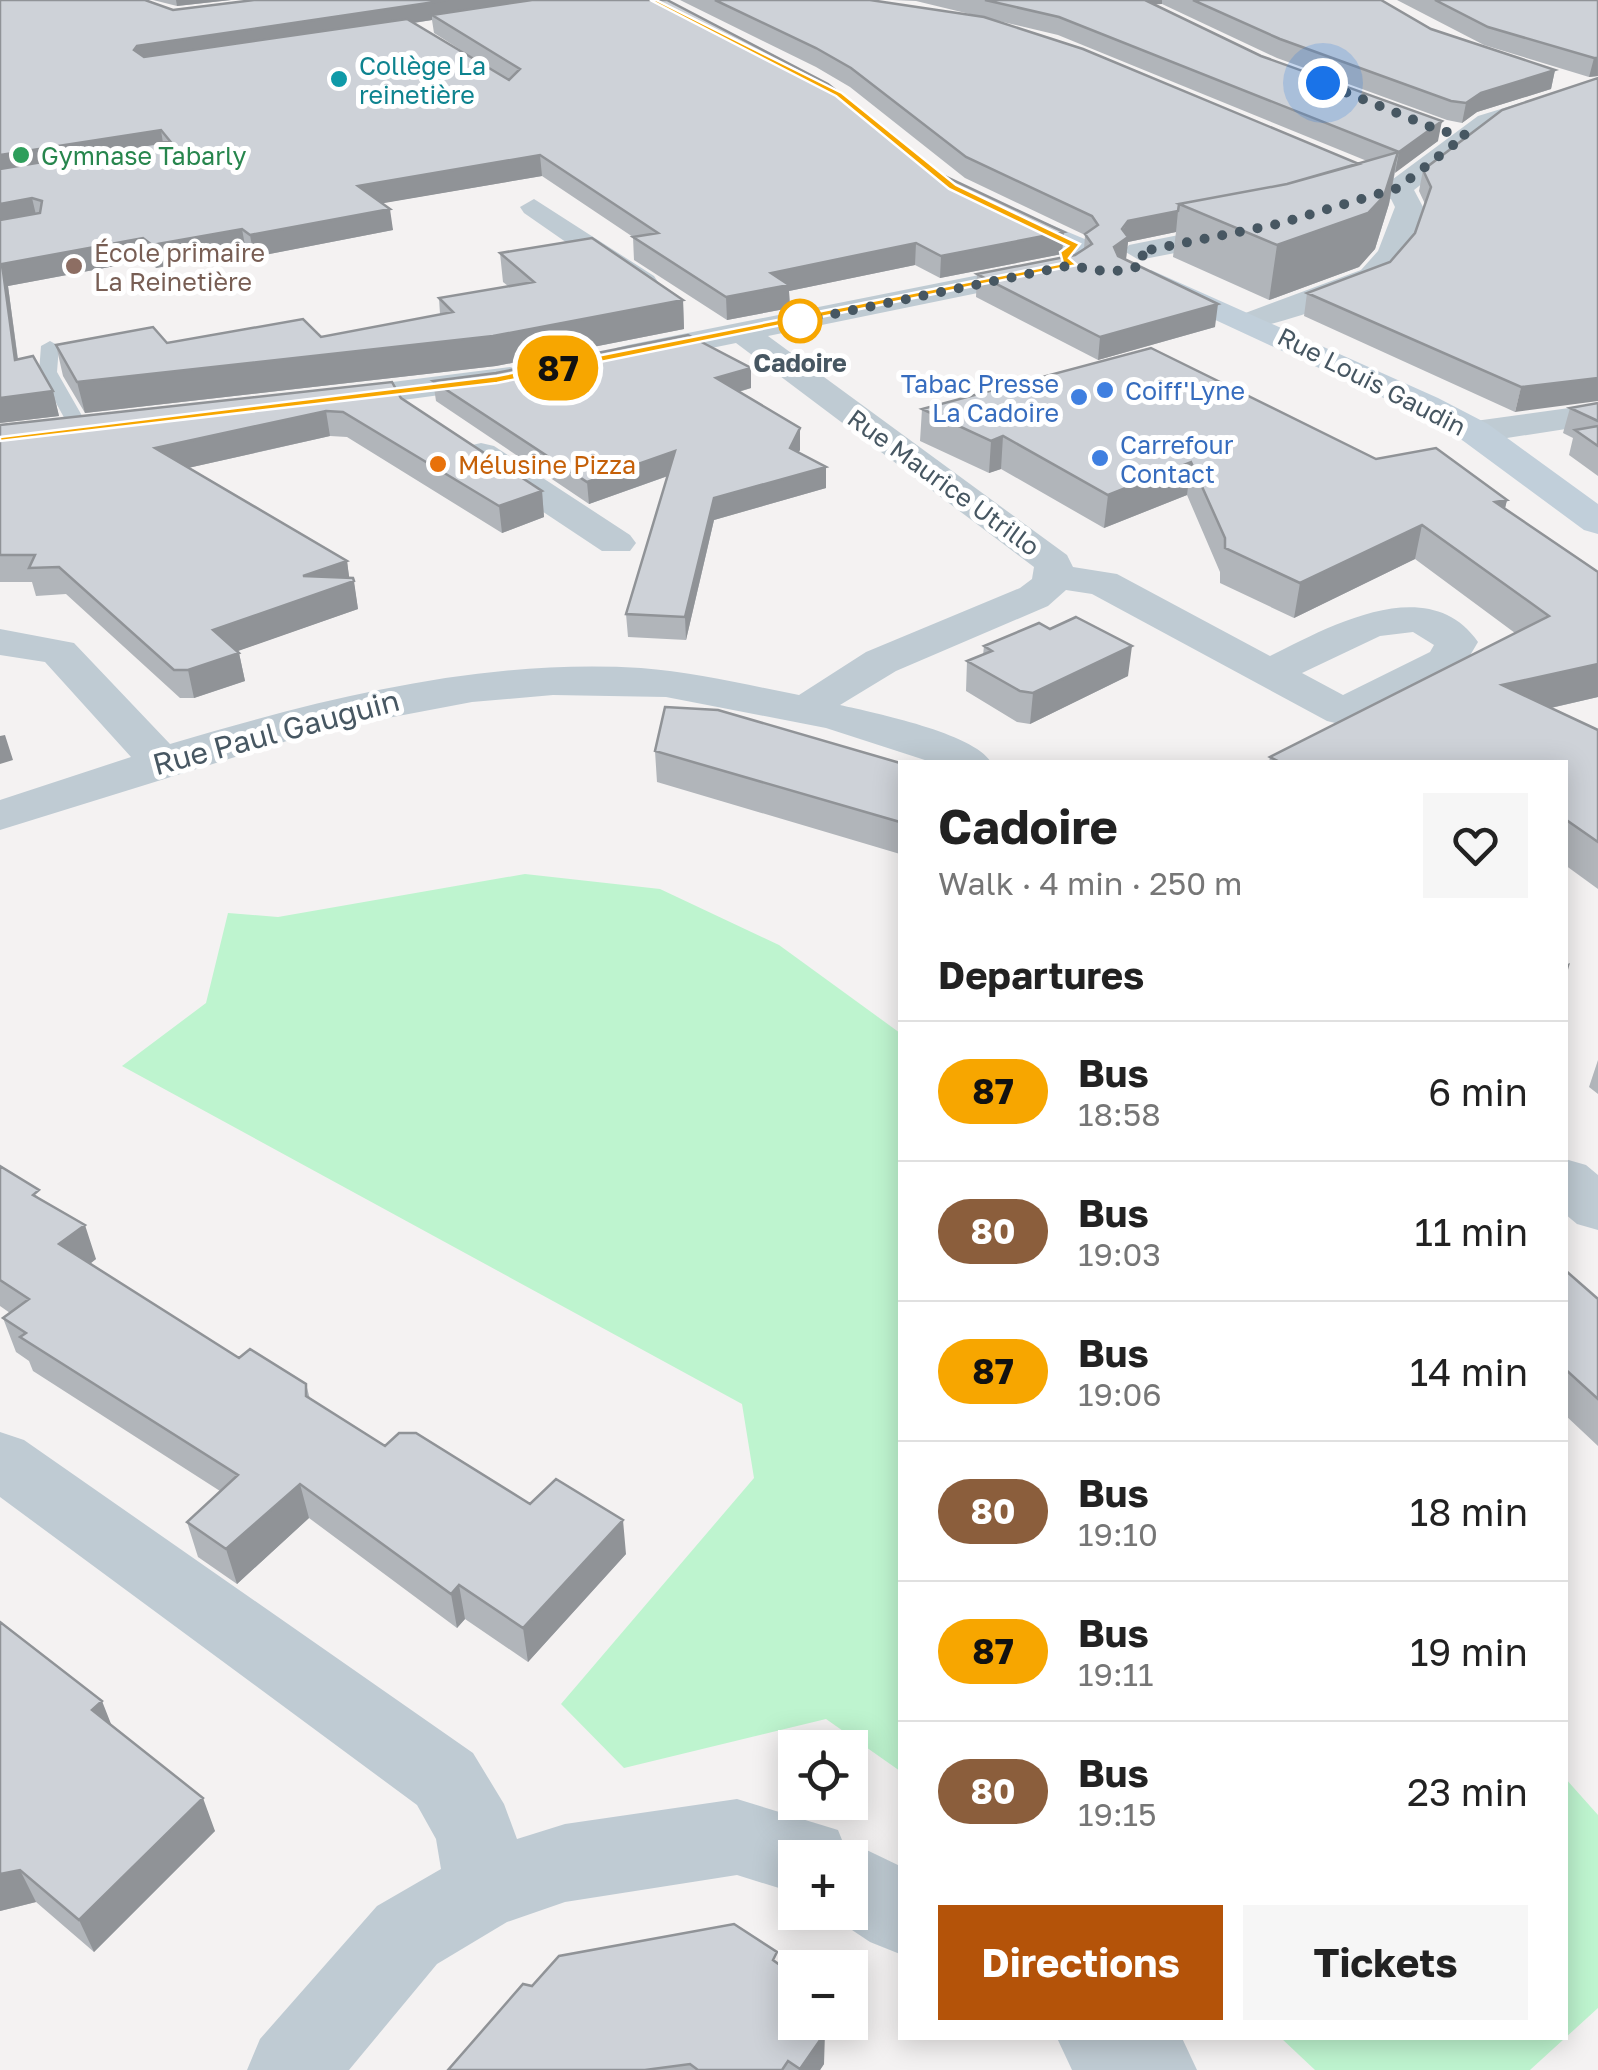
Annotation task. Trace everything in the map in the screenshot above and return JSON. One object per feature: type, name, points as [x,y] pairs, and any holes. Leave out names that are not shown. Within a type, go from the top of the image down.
[{"type":"street","points":[[1540,75],[1586,95]]},
{"type":"street","points":[[592,362],[1106,262],[1278,224],[1398,188],[1487,121],[1542,102],[1586,95]]},
{"type":"street","points":[[1434,128],[1466,135]]},
{"type":"street","points":[[1251,322],[1372,276],[1392,254],[1409,208],[1398,188],[1363,175]]},
{"type":"street","name":"Rue Louis Gaudin","points":[[966,194],[1106,262],[1364,374],[1474,432],[1598,522]]},
{"type":"street","name":"Rue Maurice Utrillo","points":[[534,207],[673,303],[732,334],[1039,549],[1053,563],[1055,576],[1048,588],[1034,598],[880,665],[822,694],[810,709]]},
{"type":"street","points":[[294,404],[546,371]]},
{"type":"street","points":[[412,391],[418,412],[616,543]]},
{"type":"street","points":[[1474,432],[1598,414]]},
{"type":"street","points":[[36,432],[118,424]]},
{"type":"street","points":[[1055,576],[1103,583],[1269,674]]},
{"type":"street","points":[[0,642],[59,652],[160,761]]},
{"type":"street","name":"Rue Paul Gauguin","points":[[0,816],[160,761],[315,715],[445,690],[638,681],[810,709],[962,760]]},
{"type":"street","points":[[1568,1183],[1598,1208]]},
{"type":"street","points":[[0,1460],[446,1778],[475,1831],[485,1889]]},
{"type":"street","points":[[292,2070],[407,1935],[485,1889],[565,1863],[737,1837],[778,1849]]},
{"type":"street","points":[[868,1893],[898,1912]]},
{"type":"street","points":[[1104,2040],[1153,2070]]},
{"type":"lane","points":[[50,346],[48,372],[79,428]]},
{"type":"green space","points":[[525,874],[660,889],[779,945],[898,1032],[898,1770],[868,1749],[868,1730],[842,1730],[826,1719],[624,1768],[561,1704],[754,1478],[742,1404],[122,1066],[206,1003],[228,913],[278,917]]},
{"type":"green space","points":[[1568,1781],[1598,1815],[1598,2008],[1568,2035]]},
{"type":"green space","points":[[1283,2040],[1563,2040],[1530,2070],[1315,2070]]},
{"type":"building","points":[[0,0],[145,0],[173,10],[254,0],[448,0],[137,46],[134,50],[144,57],[407,19],[509,80],[520,69],[432,15],[532,0],[667,0],[828,84],[942,175],[1064,232],[941,256],[916,243],[771,273],[789,285],[726,297],[633,237],[658,233],[540,155],[358,186],[390,209],[250,235],[242,229],[152,245],[143,238],[2,264],[15,360],[33,356],[53,391],[0,398],[0,220],[40,213],[42,201],[32,198],[0,204],[0,169],[170,141],[161,130],[0,155]]},
{"type":"building","points":[[715,0],[870,0],[984,17],[1083,49],[1359,164],[1287,184],[1179,204],[1178,211],[1128,221],[1122,229],[1128,237],[1114,247],[1118,256],[1218,304],[1100,337],[977,274],[1075,255],[1092,244],[1085,234],[1098,225],[1092,216],[966,157],[851,68]]},
{"type":"building","points":[[985,0],[1145,0],[1261,56],[1442,121],[1399,152],[1059,17]]},
{"type":"building","points":[[1193,0],[1381,0],[1431,29],[1555,70],[1481,93],[1466,103],[1451,101],[1280,39]]},
{"type":"building","points":[[1435,0],[1598,0],[1598,58],[1488,27]]},
{"type":"building","points":[[1598,78],[1598,378],[1521,387],[1307,293],[1390,262],[1415,233],[1431,187],[1423,170],[1502,110]]},
{"type":"building","points":[[1398,152],[1384,196],[1368,213],[1277,245],[1179,204],[1287,184]]},
{"type":"building","points":[[592,238],[683,300],[493,336],[77,382],[56,345],[153,327],[167,343],[303,319],[321,337],[453,312],[439,298],[534,282],[500,253]]},
{"type":"building","points":[[688,335],[751,368],[716,378],[800,428],[790,448],[826,467],[714,498],[685,617],[626,614],[675,451],[587,482],[433,381],[496,373]]},
{"type":"building","points":[[1151,348],[1376,459],[1436,448],[1507,500],[1495,502],[1598,572],[1598,664],[1502,685],[1598,730],[1598,842],[1568,821],[1568,760],[1270,757],[1549,616],[1422,525],[1300,583],[1225,548],[1225,538],[1191,462],[1108,495],[1003,436],[991,441],[922,409]]},
{"type":"building","points":[[392,382],[401,398],[542,491],[499,506],[343,412],[326,411],[155,448],[347,561],[303,576],[354,581],[213,630],[239,653],[188,670],[174,670],[59,567],[29,568],[35,555],[0,555],[0,425]]},
{"type":"building","points":[[1598,403],[1598,421],[1570,408]]},
{"type":"building","points":[[1598,426],[1598,446],[1575,430]]},
{"type":"building","points":[[1076,617],[1132,646],[1033,693],[1020,691],[967,661],[992,651],[984,646],[1039,623],[1050,629]]},
{"type":"building","points":[[665,707],[718,710],[898,762],[898,821],[655,751]]},
{"type":"building","points":[[0,1166],[39,1190],[33,1195],[85,1225],[59,1244],[239,1358],[250,1349],[306,1384],[306,1396],[385,1446],[399,1433],[416,1433],[530,1504],[556,1479],[623,1520],[523,1628],[459,1585],[451,1594],[300,1484],[226,1549],[187,1522],[238,1475],[20,1337],[26,1333],[3,1318],[29,1299],[0,1280]]},
{"type":"building","points":[[1568,1273],[1598,1299],[1598,1399],[1568,1372]]},
{"type":"building","points":[[0,1622],[102,1701],[92,1710],[203,1798],[79,1920],[20,1870],[0,1874]]},
{"type":"building","points":[[734,1924],[777,1952],[773,1960],[778,1964],[778,2040],[820,2040],[800,2069],[788,2061],[782,2070],[698,2070],[690,2064],[645,2070],[448,2070],[523,1984],[532,1986],[559,1956]]},
{"type":"bus line","name":"87","points":[[0,437],[497,380],[1072,265],[1064,258],[1076,246],[953,187],[896,145],[839,94],[654,0]]},
{"type":"place","name":"Collège La reinetière","points":[[339,79]]},
{"type":"place","name":"Gymnase Tabarly","points":[[21,155]]},
{"type":"place","name":"École primaire La Reinetière","points":[[74,266]]},
{"type":"place","name":"Cadoire","points":[[800,321]]},
{"type":"place","name":"Coiff'Lyne","points":[[1105,390]]},
{"type":"place","name":"Tabac Presse La Cadoire","points":[[1079,397]]},
{"type":"place","name":"Carrefour Contact","points":[[1100,458]]},
{"type":"place","name":"Mélusine Pizza","points":[[438,464]]},
{"type":"route","points":[[800,321],[1072,265],[1110,272],[1130,270],[1142,265],[1145,258],[1139,252],[1278,224],[1398,188],[1430,168],[1466,135],[1441,131],[1323,83]]}]
